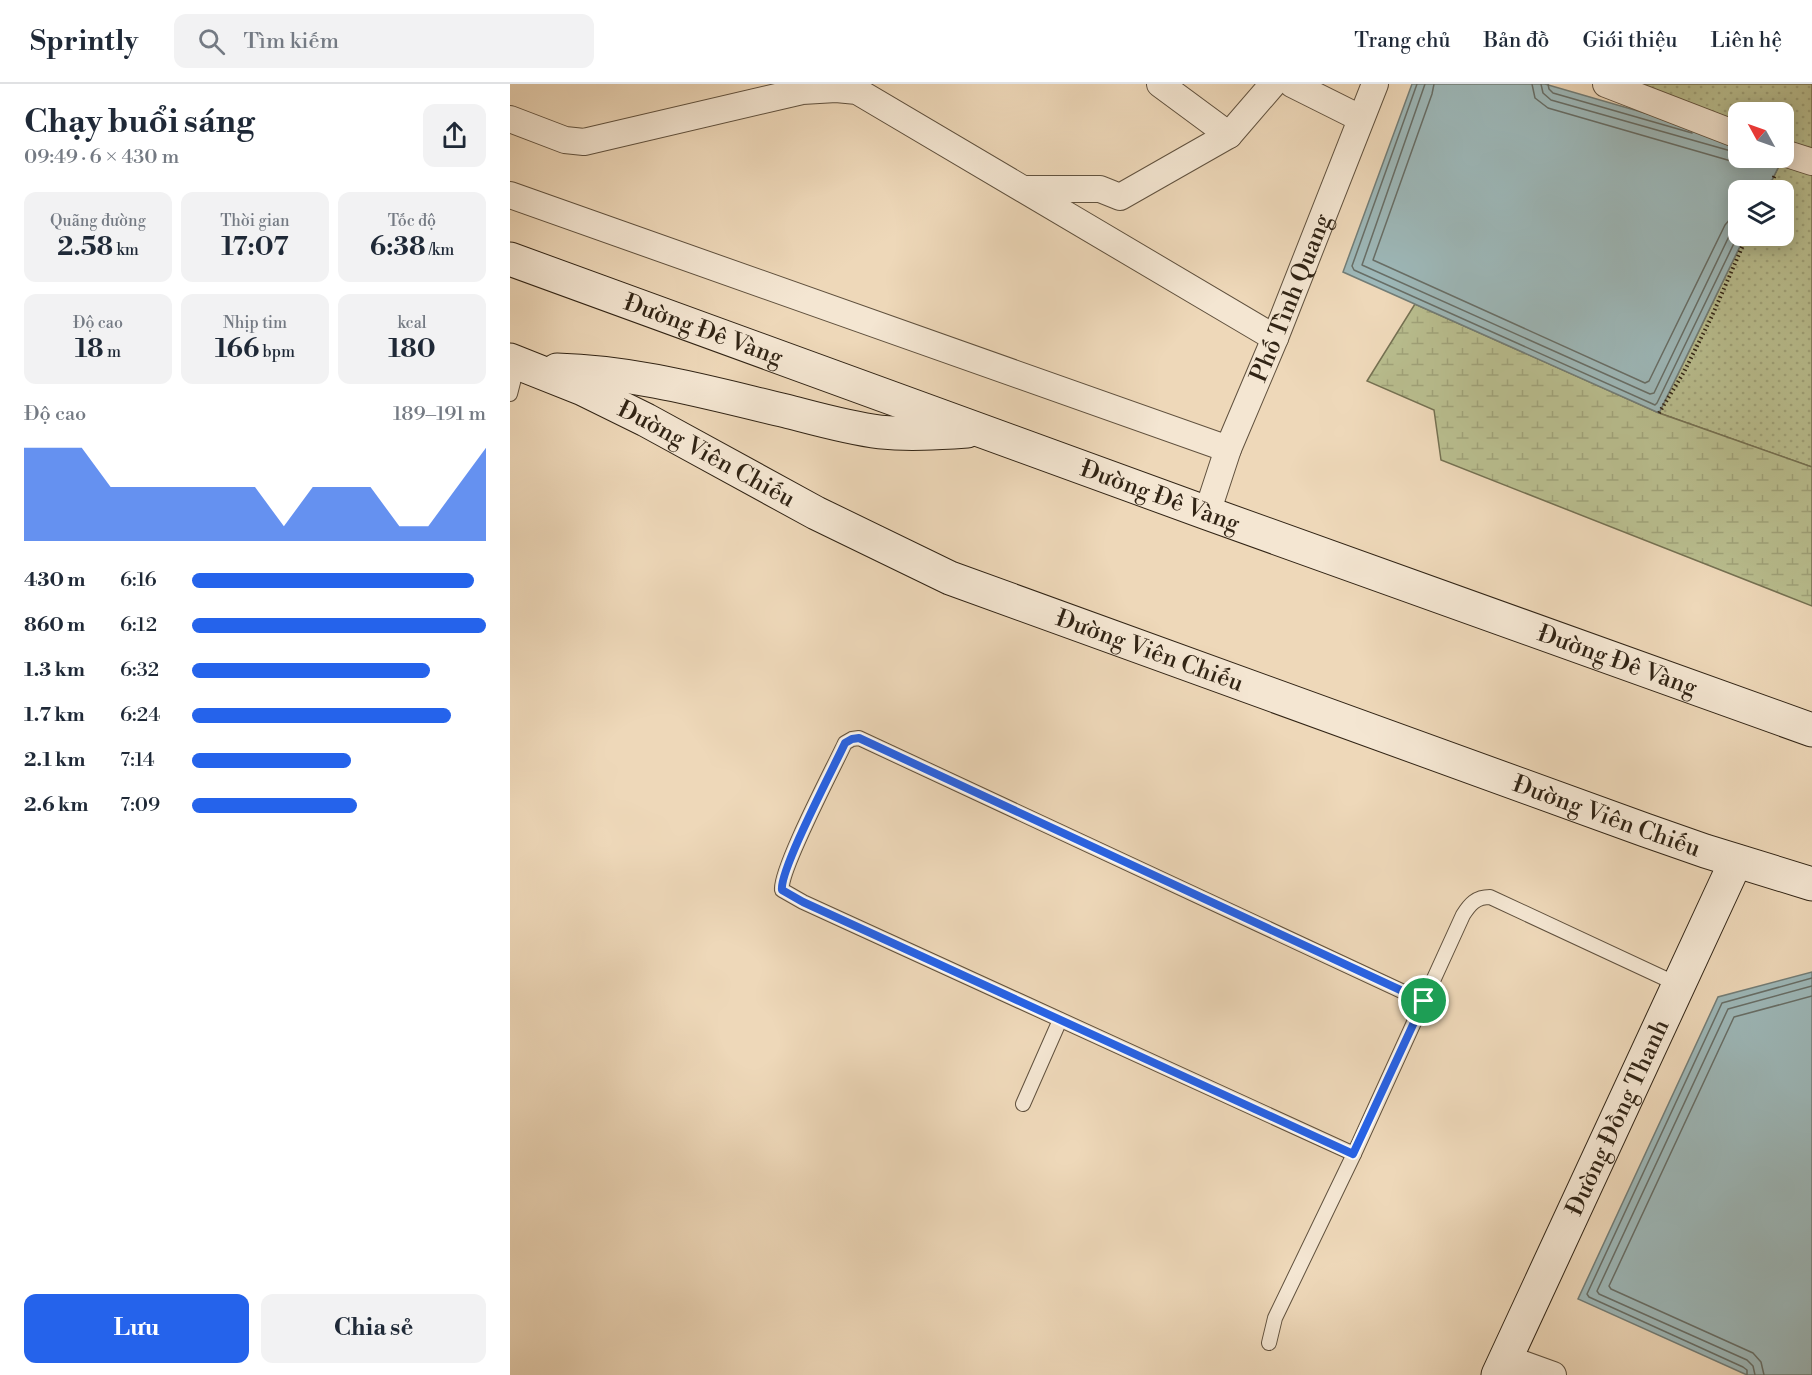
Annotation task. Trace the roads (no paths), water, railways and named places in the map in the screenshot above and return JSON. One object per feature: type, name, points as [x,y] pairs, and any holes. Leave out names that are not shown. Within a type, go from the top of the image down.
[{"type":"street","points":[[1160,84],[1229,135]]},
{"type":"street","points":[[1022,189],[1100,189],[1120,197],[1229,135],[1273,84]]},
{"type":"street","points":[[1292,84],[1360,118]]},
{"type":"street","name":"Phố Tình Quang","points":[[1207,513],[1228,449],[1275,338],[1375,84]]},
{"type":"street","points":[[1606,84],[1728,131]]},
{"type":"street","points":[[510,119],[565,140],[584,142],[802,91],[836,88],[857,91],[1275,338]]},
{"type":"street","points":[[1794,156],[1812,162]]},
{"type":"street","points":[[510,195],[1228,449]]},
{"type":"street","name":"Đường Đê Vàng","points":[[510,259],[1812,730]]},
{"type":"street","points":[[516,367],[620,374],[665,382],[880,432],[925,434],[978,430]]},
{"type":"street","name":"Đường Viên Chiếu","points":[[516,367],[583,389],[646,420],[816,513],[950,578],[1655,834],[1812,884]]},
{"type":"street","name":"Đường Đồng Thanh","points":[[1502,1366],[1736,861]]},
{"type":"street","points":[[1502,1366],[1553,1375]]},
{"type":"lane","points":[[1353,1154],[803,902],[782,890],[782,879],[791,857],[845,743],[859,738],[1424,1001]]},
{"type":"lane","points":[[1269,1343],[1275,1318],[1470,904],[1482,897],[1490,897],[1679,985]]},
{"type":"lane","points":[[1023,1104],[1060,1020]]},
{"type":"water","points":[[1412,84],[1545,84],[1728,137],[1728,168],[1778,168],[1772,180],[1728,180],[1728,246],[1740,246],[1659,413],[1343,272]]},
{"type":"water","points":[[1812,972],[1812,1375],[1747,1375],[1578,1299],[1718,997]]}]
